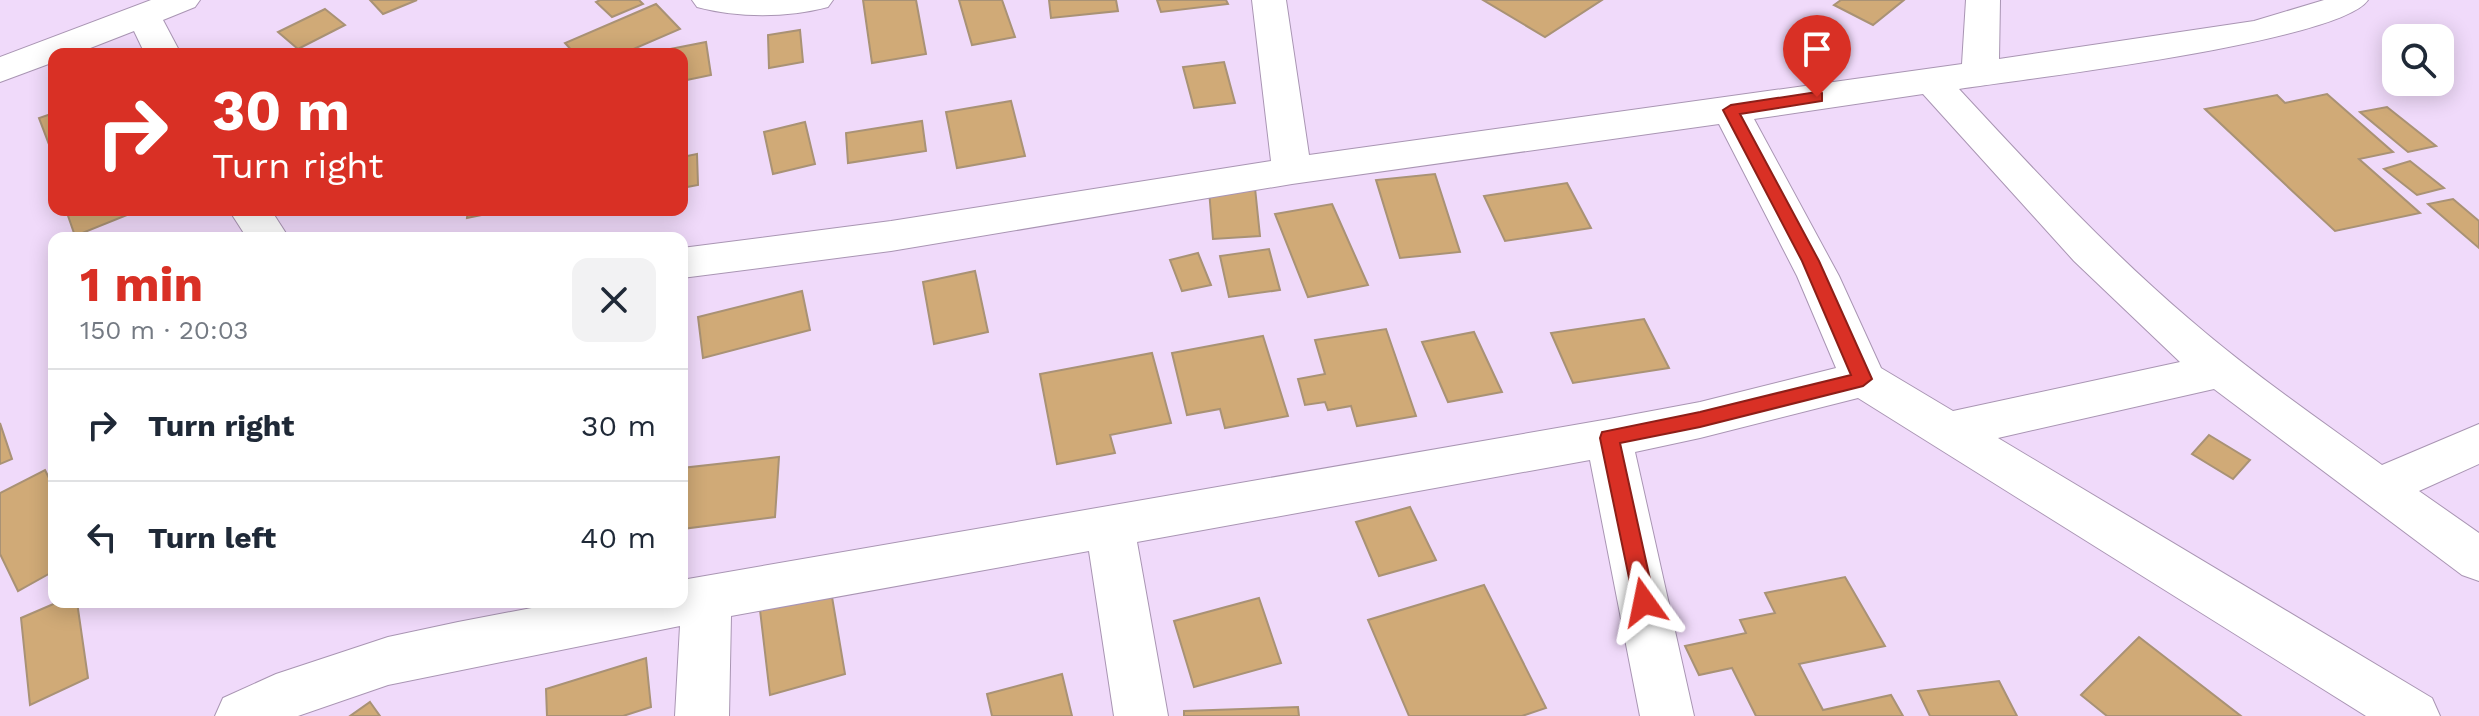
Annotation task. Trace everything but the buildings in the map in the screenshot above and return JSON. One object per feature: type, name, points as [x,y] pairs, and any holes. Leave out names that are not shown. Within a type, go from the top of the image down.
[{"type":"street","points":[[57,48],[183,0]]},
{"type":"street","points":[[709,0],[743,5],[816,0]]},
{"type":"street","points":[[1269,0],[1292,171]]},
{"type":"street","points":[[1980,73],[1983,0]]},
{"type":"street","points":[[688,262],[891,236],[1292,171],[1731,110],[2257,31],[2342,6],[2351,0]]},
{"type":"street","points":[[143,15],[160,48]]},
{"type":"street","points":[[0,70],[48,52]]},
{"type":"street","points":[[1931,80],[2014,173],[2145,305],[2223,370],[2479,560]]},
{"type":"street","points":[[1731,110],[1811,261],[1863,379],[2413,716]]},
{"type":"street","points":[[1946,431],[2223,370]]},
{"type":"street","points":[[688,602],[1609,438],[1700,420],[1863,379]]},
{"type":"street","points":[[1609,438],[1667,716]]},
{"type":"street","points":[[2378,488],[2479,443]]},
{"type":"street","points":[[1110,527],[1141,716]]},
{"type":"street","points":[[702,716],[706,598]]},
{"type":"street","points":[[242,716],[276,699],[388,661],[656,608]]},
{"type":"route","points":[[1644,602],[1609,438],[1761,406],[1863,379],[1811,261],[1731,110],[1817,97]]}]
